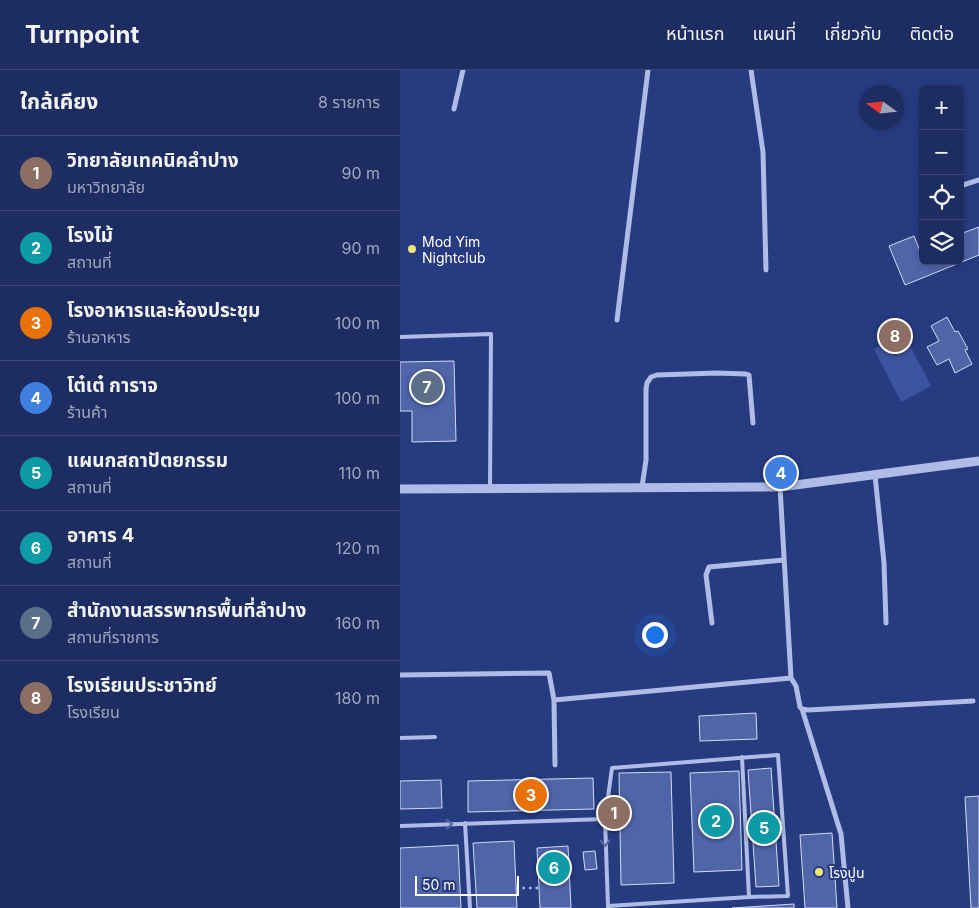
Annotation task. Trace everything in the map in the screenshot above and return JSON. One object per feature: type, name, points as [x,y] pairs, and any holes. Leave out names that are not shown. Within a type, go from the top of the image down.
[{"type":"street","points":[[454,109],[463,70]]},
{"type":"street","points":[[617,320],[648,70]]},
{"type":"street","points":[[751,70],[763,152],[766,270]]},
{"type":"street","points":[[964,185],[979,180]]},
{"type":"street","points":[[642,487],[646,460],[646,389],[651,377],[692,374],[749,375],[753,423]]},
{"type":"street","points":[[400,489],[780,487],[979,461]]},
{"type":"street","points":[[875,475],[884,563],[886,622]]},
{"type":"street","points":[[780,487],[791,678],[796,686],[798,701],[841,834],[848,908]]},
{"type":"street","points":[[712,623],[706,575],[709,567],[784,560]]},
{"type":"street","points":[[400,675],[549,673],[554,700],[555,765]]},
{"type":"street","points":[[554,700],[791,678]]},
{"type":"street","points":[[802,709],[819,710],[973,701]]},
{"type":"lane","points":[[400,337],[491,334],[490,488]]},
{"type":"lane","points":[[400,738],[435,737]]},
{"type":"lane","points":[[778,755],[788,896],[608,907],[605,820],[612,768],[742,757],[778,755]]},
{"type":"lane","points":[[742,757],[749,897]]},
{"type":"lane","points":[[400,826],[605,820]]},
{"type":"lane","points":[[465,823],[470,908]]},
{"type":"path","points":[[516,888],[539,888]]},
{"type":"shaded area","points":[[904,334],[931,386],[901,402],[874,349]]},
{"type":"building","points":[[979,227],[979,255],[964,261],[964,233]]},
{"type":"building","points":[[914,236],[919,248],[919,265],[954,265],[905,285],[889,246]]},
{"type":"building","points":[[947,317],[955,332],[958,331],[968,349],[965,350],[972,364],[955,373],[949,359],[937,365],[927,347],[939,341],[931,326]]},
{"type":"building","points":[[454,361],[456,441],[412,442],[412,411],[400,411],[400,362]]},
{"type":"building","points":[[756,713],[757,739],[700,741],[699,716]]},
{"type":"building","points":[[771,768],[779,886],[756,887],[748,770]]},
{"type":"building","points":[[739,771],[742,870],[694,872],[690,773]]},
{"type":"building","points":[[671,772],[674,883],[621,885],[619,773]]},
{"type":"building","points":[[593,778],[594,809],[468,812],[468,781]]},
{"type":"building","points":[[441,780],[442,808],[400,809],[400,781]]},
{"type":"building","points":[[979,796],[979,908],[971,908],[965,797]]},
{"type":"building","name":"โรงปูน","points":[[832,833],[837,908],[805,908],[800,835]]},
{"type":"building","points":[[514,841],[517,908],[477,908],[473,843]]},
{"type":"building","points":[[458,845],[461,908],[400,908],[400,848]]},
{"type":"building","points":[[568,846],[571,908],[540,908],[537,848]]},
{"type":"building","points":[[595,851],[597,869],[585,870],[583,852]]},
{"type":"building","points":[[794,904],[794,908],[732,908]]},
{"type":"place","name":"Mod Yim Nightclub","points":[[412,249]]},
{"type":"place","name":"โรงเรียนประชาวิทย์","points":[[895,336]]},
{"type":"place","name":"สำนักงานสรรพากรพื้นที่ลำปาง","points":[[427,387]]},
{"type":"place","name":"โต๋เต๋ การาจ","points":[[781,473]]},
{"type":"place","name":"โรงอาหารและห้องประชุม","points":[[531,795]]},
{"type":"place","name":"วิทยาลัยเทคนิคลำปาง","points":[[614,813]]},
{"type":"place","name":"โรงไม้","points":[[716,821]]},
{"type":"place","name":"แผนกสถาปัตยกรรม","points":[[764,828]]},
{"type":"place","name":"อาคาร 4","points":[[554,868]]},
{"type":"place","name":"โรงปูน","points":[[819,872]]}]
